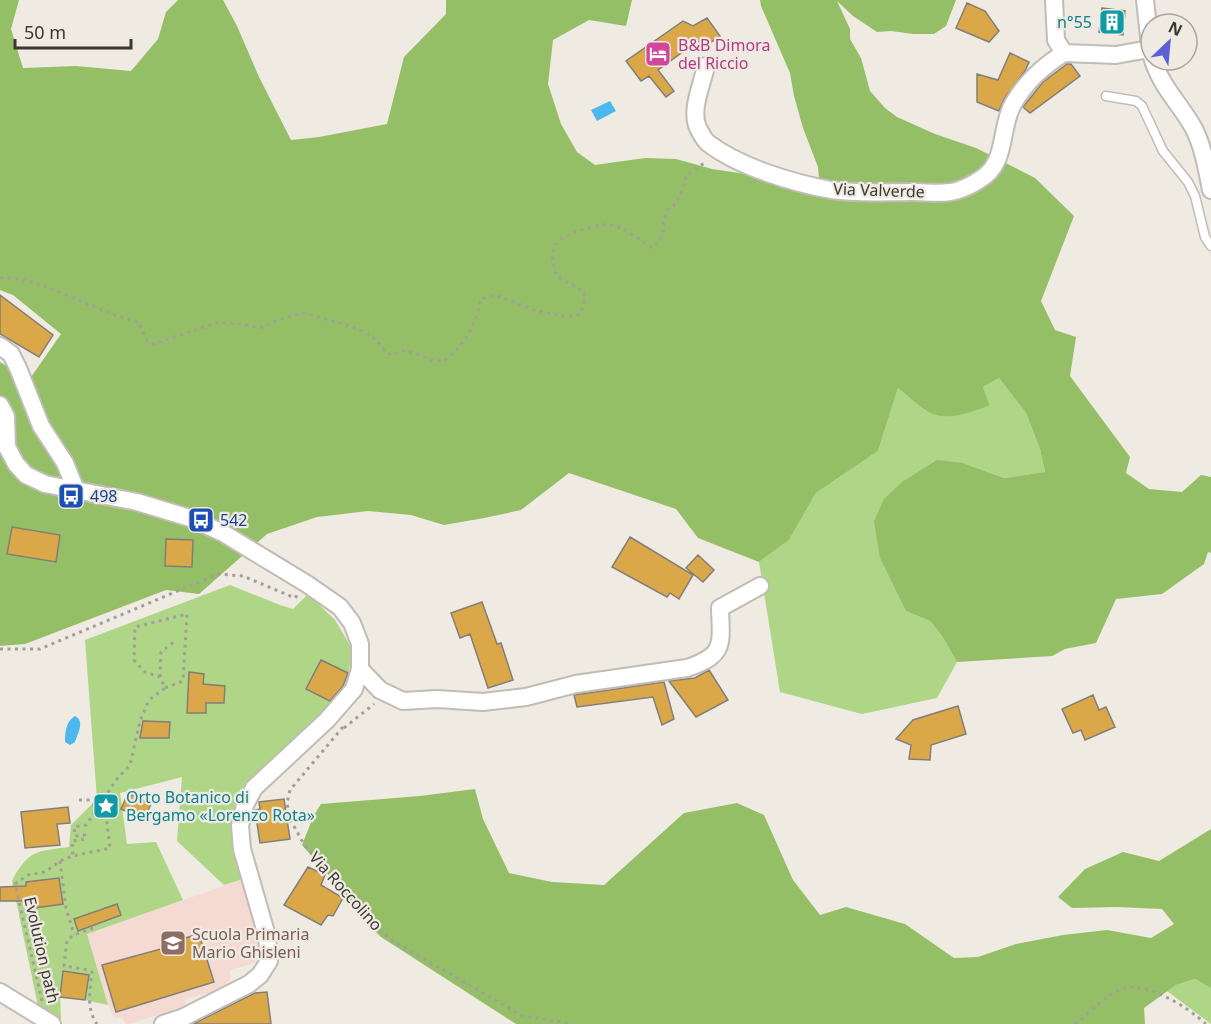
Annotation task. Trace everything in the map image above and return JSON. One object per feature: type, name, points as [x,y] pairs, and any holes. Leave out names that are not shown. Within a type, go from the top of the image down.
[{"type":"street","points":[[1054,0],[1056,40],[1064,53],[1139,55]]},
{"type":"street","name":"Via Valverde","points":[[706,66],[696,107],[697,126],[706,142],[758,171],[831,190],[951,192],[980,180],[992,170],[1000,156],[1005,124],[1013,105],[1029,80],[1045,65],[1064,53]]},
{"type":"street","points":[[1156,72],[1194,129],[1208,172],[1211,190]]},
{"type":"street","points":[[0,346],[11,354],[41,426],[65,463],[76,490]]},
{"type":"street","points":[[0,405],[6,416],[7,447],[16,464],[26,475],[45,484],[137,502],[190,518],[223,533],[340,607],[352,623],[360,644],[360,669],[354,689],[327,720],[254,788],[245,805],[240,826],[242,849],[267,936],[269,961],[260,975],[249,984],[184,1017],[163,1024]]},
{"type":"street","points":[[360,669],[380,690],[403,701],[437,699],[483,702],[526,697],[576,684],[687,668],[705,662],[718,652],[721,640],[720,608],[760,586]]},
{"type":"street","points":[[0,992],[50,1023]]},
{"type":"lane","points":[[1106,96],[1136,101],[1142,106],[1163,151],[1188,182],[1195,196],[1205,237],[1211,246]]},
{"type":"path","points":[[0,278],[26,280],[104,309],[118,318],[139,322],[147,341],[154,344],[215,323],[243,324],[260,328],[286,317],[305,314],[356,328],[373,337],[385,351],[392,355],[405,351],[432,360],[444,361],[454,354],[469,335],[478,314],[481,299],[495,295],[537,311],[567,317],[580,314],[584,303],[584,293],[557,277],[551,260],[557,242],[562,236],[594,226],[609,225],[618,227],[650,247],[655,247],[663,233],[664,219],[669,208],[676,204],[686,175],[705,162],[719,160],[727,154]]},
{"type":"path","points":[[0,649],[40,649],[218,574],[243,576],[295,598],[307,584]]},
{"type":"path","points":[[94,803],[104,799],[116,780],[130,765],[140,721],[149,700],[165,688],[183,681],[187,614],[135,627],[134,660],[145,672],[160,677]]},
{"type":"path","points":[[165,688],[160,677],[162,652],[175,641]]},
{"type":"path","name":"Via Roccolino","points":[[340,731],[375,703],[387,700],[403,701]]},
{"type":"path","name":"Via Roccolino","points":[[355,712],[290,790],[287,803],[290,819],[305,846],[373,923],[391,940],[523,1016],[573,1024]]},
{"type":"path","points":[[74,934],[66,908],[60,861],[110,848],[104,799]]},
{"type":"path","points":[[79,800],[91,800],[94,803]]},
{"type":"path","points":[[73,856],[72,841],[86,837],[85,835],[75,836],[74,827],[86,825],[94,814],[94,803]]},
{"type":"path","name":"Evolution path","points":[[50,1023],[15,884],[28,875],[45,872],[60,861]]},
{"type":"path","points":[[93,928],[74,934],[67,940],[64,966],[92,972],[89,1005],[97,1024]]},
{"type":"path","points":[[1075,1024],[1119,990],[1129,987],[1158,993],[1206,1024]]},
{"type":"shaded area","name":"Scuola Primaria Mario Ghisleni","points":[[243,879],[260,952],[254,963],[230,970],[231,978],[223,989],[185,999],[186,1006],[129,1024],[126,1024],[122,1017],[115,1019],[108,1005],[87,934]]},
{"type":"green space","points":[[0,0],[19,0],[11,29],[23,68],[76,66],[131,71],[158,39],[166,12],[178,0],[223,0],[291,140],[387,124],[404,57],[446,14],[446,0],[632,0],[626,26],[589,20],[553,40],[548,84],[561,124],[577,152],[595,165],[645,158],[676,159],[712,169],[793,181],[819,179],[818,167],[803,128],[790,73],[760,0],[956,0],[946,26],[934,34],[877,32],[853,16],[837,1],[850,29],[850,39],[861,58],[870,91],[885,108],[897,117],[935,134],[976,148],[1035,178],[1074,216],[1041,301],[1055,330],[1076,337],[1070,376],[1130,457],[1126,473],[1149,489],[1182,492],[1201,475],[1211,477],[1211,553],[1208,552],[1204,564],[1162,594],[1116,599],[1096,643],[1065,649],[1052,656],[957,662],[930,621],[906,611],[880,558],[874,521],[884,499],[902,482],[937,460],[963,463],[1004,478],[1045,472],[1040,449],[1026,413],[999,378],[983,387],[990,405],[966,414],[949,416],[933,414],[925,410],[898,388],[878,451],[816,493],[789,540],[759,562],[698,538],[676,509],[569,473],[521,510],[444,525],[411,515],[368,511],[317,517],[267,534],[199,594],[166,590],[25,644],[0,646],[0,362],[29,380],[61,334],[13,295],[0,290]]},
{"type":"green space","points":[[999,378],[1026,413],[1040,449],[1045,472],[1004,478],[963,463],[906,611],[930,621],[957,662],[937,698],[862,714],[780,692],[759,562],[789,540],[816,493],[878,451],[898,388],[926,411],[990,405],[983,387]]},
{"type":"green space","points":[[230,585],[293,609],[308,594],[335,620],[351,647],[349,674],[334,703],[246,782],[236,800],[232,818],[233,846],[243,879],[224,885],[177,841],[182,777],[120,793],[127,844],[156,842],[183,900],[87,934],[108,1005],[85,1000],[89,975],[63,971],[60,997],[61,1019],[49,1017],[39,1011],[12,881],[23,863],[34,854],[69,847],[71,825],[97,799],[85,640]],"holes":[[[59,878],[62,904],[36,908],[35,901],[28,901],[26,882]]]},
{"type":"green space","points":[[475,789],[483,819],[509,873],[552,882],[604,885],[684,813],[737,803],[764,815],[793,880],[820,915],[846,907],[905,924],[954,958],[978,957],[1016,944],[1107,930],[1151,938],[1174,924],[1162,909],[1072,908],[1058,897],[1085,869],[1123,852],[1159,861],[1211,829],[1211,988],[1195,979],[1176,985],[1144,1008],[1145,1024],[516,1024],[381,937],[351,907],[332,879],[302,845],[321,804]]},
{"type":"green space","points":[[1195,979],[1211,988],[1211,1024],[1167,991],[1176,985]]},
{"type":"water","points":[[610,101],[616,111],[597,121],[591,110]]},
{"type":"water","points":[[75,716],[80,721],[80,727],[75,742],[70,745],[65,742],[66,731],[68,724]]},
{"type":"building","points":[[967,3],[985,11],[999,31],[989,42],[956,28]]},
{"type":"building","name":"n°55","points":[[1102,8],[1125,11],[1123,35],[1099,32]]},
{"type":"building","name":"B&B Dimora del Riccio","points":[[707,18],[720,36],[704,47],[698,41],[658,70],[674,91],[666,97],[649,76],[641,81],[626,61],[683,21],[693,26]]},
{"type":"building","points":[[1010,53],[1029,62],[1004,99],[999,111],[977,102],[977,74],[998,80]]},
{"type":"building","points":[[1067,64],[1071,64],[1080,76],[1030,113],[1023,107],[1043,82]]},
{"type":"building","points":[[0,295],[53,335],[39,357],[0,334]]},
{"type":"building","points":[[12,527],[60,535],[56,562],[7,554]]},
{"type":"building","points":[[630,537],[693,575],[679,599],[670,593],[667,597],[612,567]]},
{"type":"building","points":[[166,539],[193,540],[192,567],[165,566]]},
{"type":"building","points":[[698,555],[714,570],[703,582],[686,568]]},
{"type":"building","points":[[482,602],[497,644],[501,643],[513,680],[488,688],[470,634],[460,638],[451,613]]},
{"type":"building","points":[[321,660],[348,673],[343,686],[330,701],[306,689]]},
{"type":"building","points":[[709,670],[728,700],[696,717],[669,681],[695,678]]},
{"type":"building","points":[[189,672],[204,674],[203,684],[225,686],[224,703],[206,703],[206,713],[187,713]]},
{"type":"building","points":[[664,682],[674,719],[662,725],[653,697],[577,707],[574,695]]},
{"type":"building","points":[[1093,695],[1099,710],[1106,707],[1115,727],[1085,740],[1081,730],[1073,733],[1062,709]]},
{"type":"building","points":[[958,706],[966,734],[931,745],[930,760],[909,759],[911,745],[896,739],[913,720]]},
{"type":"building","points":[[143,721],[170,722],[169,738],[140,738]]},
{"type":"building","points":[[128,793],[151,804],[144,819],[121,809]]},
{"type":"building","points":[[284,799],[290,839],[260,843],[255,810],[260,809],[259,802]]},
{"type":"building","points":[[68,807],[70,823],[57,824],[60,845],[25,848],[21,812]]},
{"type":"building","points":[[308,867],[325,875],[321,885],[343,898],[333,916],[328,915],[321,925],[284,905]]},
{"type":"building","points":[[59,878],[63,904],[35,908],[35,901],[0,901],[0,887],[26,886],[26,882]]},
{"type":"building","points":[[117,904],[121,915],[78,931],[74,919]]},
{"type":"building","points":[[199,934],[214,982],[116,1012],[102,965],[172,946],[171,942]]},
{"type":"building","points":[[63,971],[89,975],[85,1000],[60,997]]},
{"type":"building","points":[[267,992],[271,1024],[193,1024],[255,993]]},
{"type":"place","name":"n°55","points":[[1112,22]]},
{"type":"place","name":"B&B Dimora del Riccio","points":[[658,54]]},
{"type":"place","name":"498","points":[[71,496]]},
{"type":"place","name":"542","points":[[201,520]]},
{"type":"place","name":"Orto Botanico di Bergamo «Lorenzo Rota»","points":[[106,806]]},
{"type":"place","name":"Scuola Primaria Mario Ghisleni","points":[[173,943]]}]
